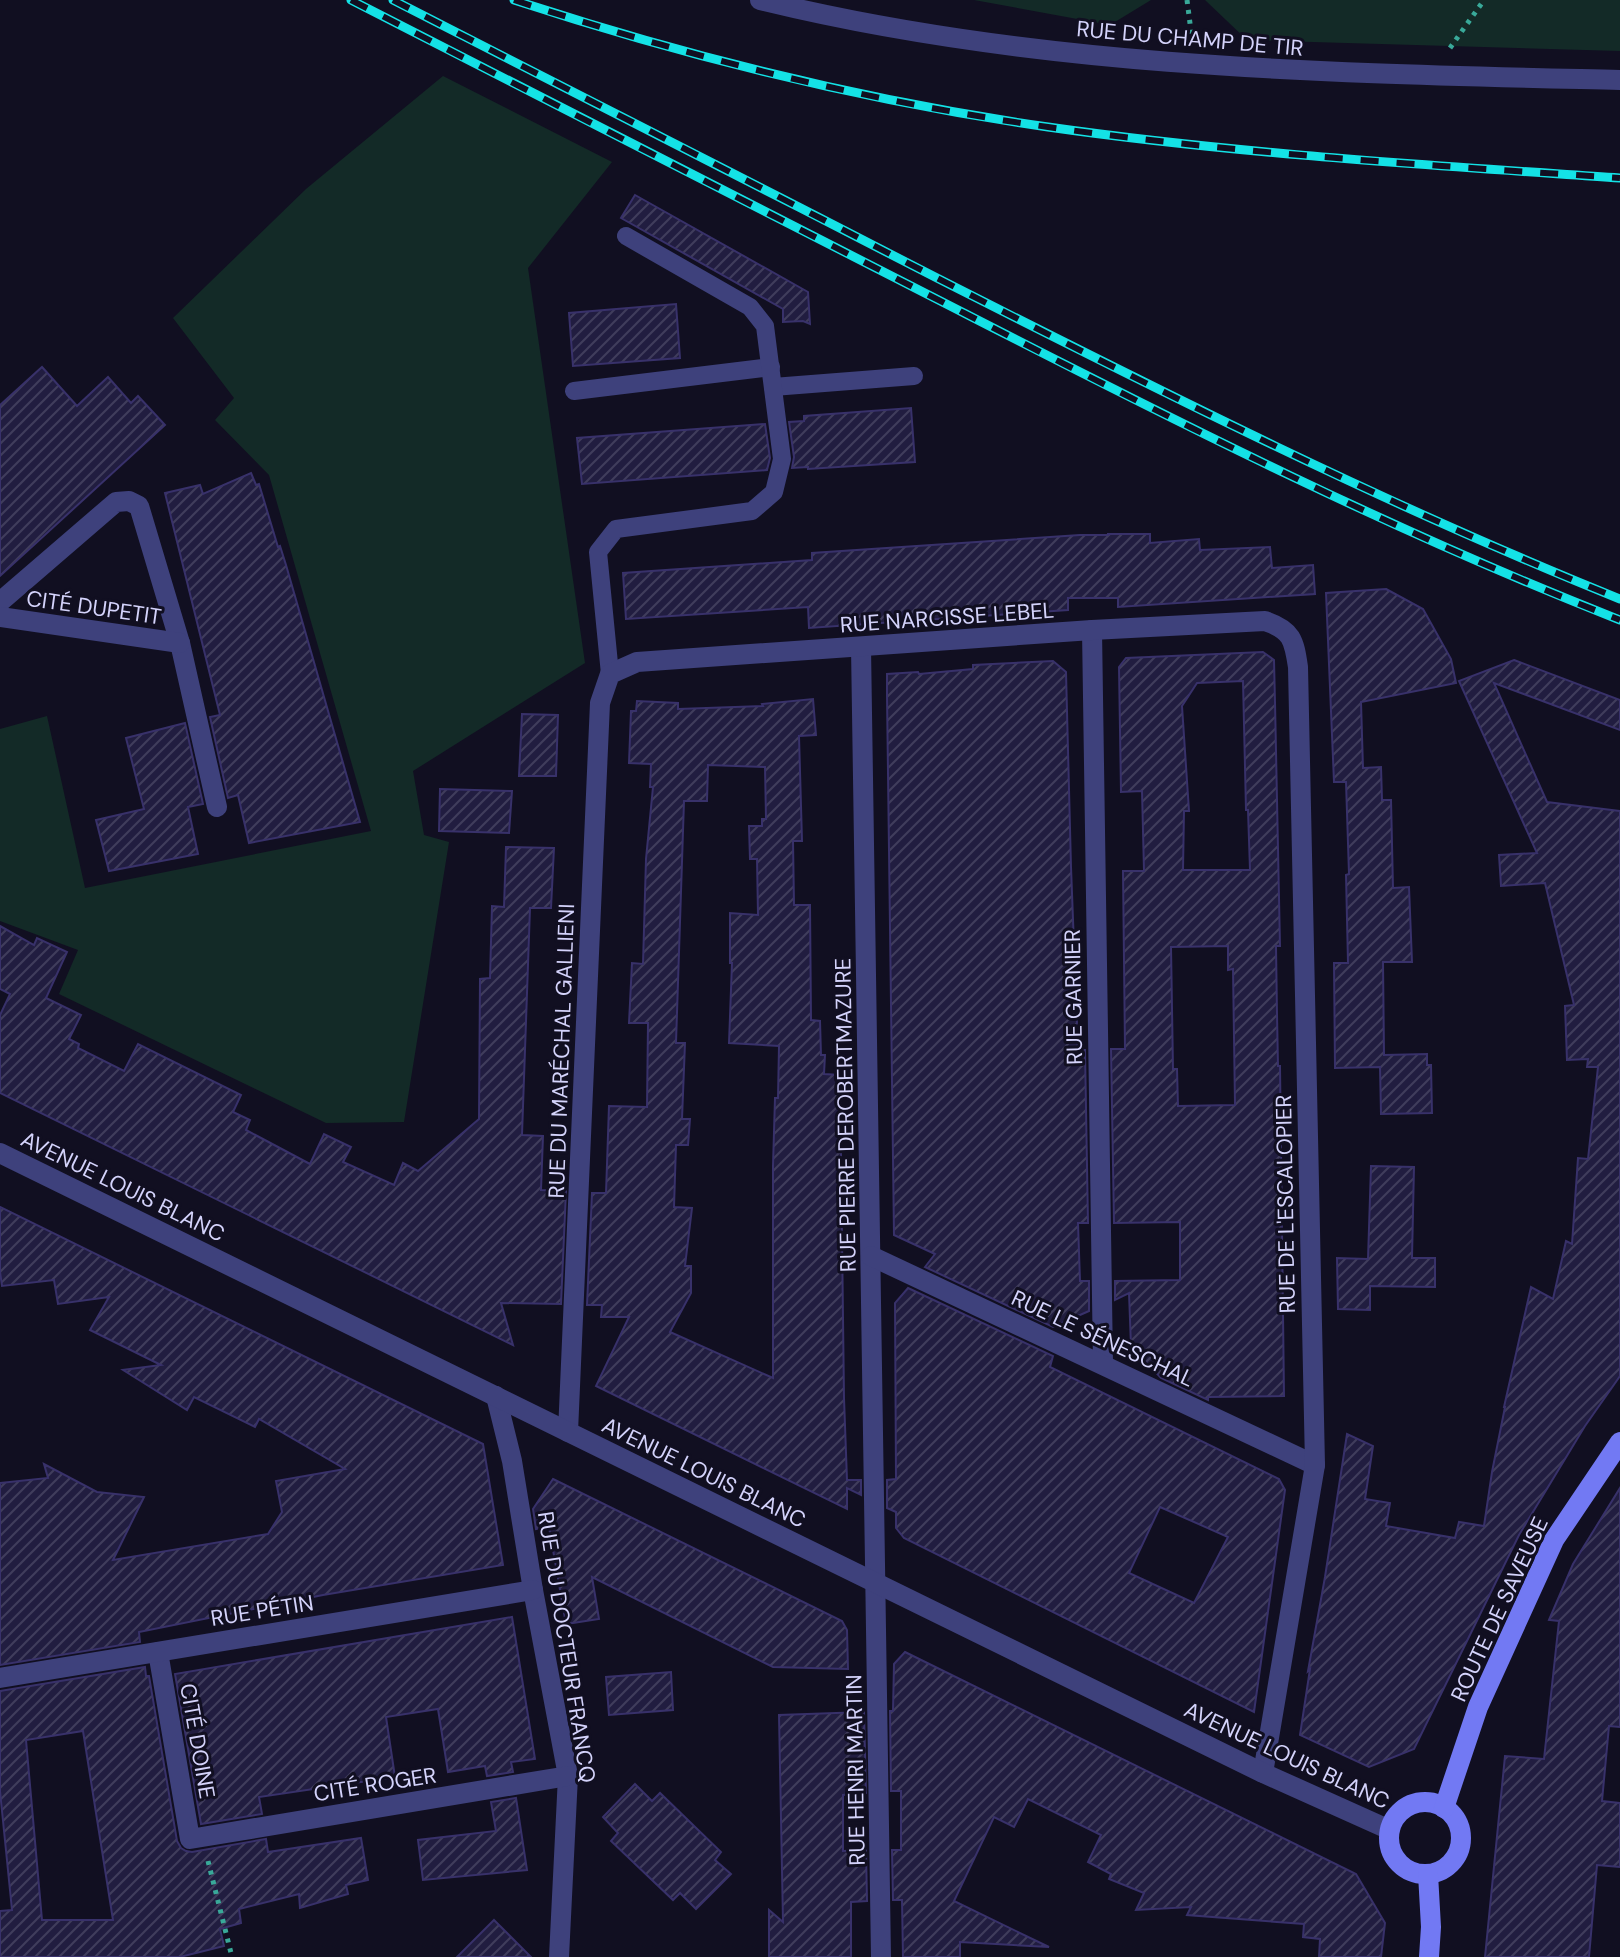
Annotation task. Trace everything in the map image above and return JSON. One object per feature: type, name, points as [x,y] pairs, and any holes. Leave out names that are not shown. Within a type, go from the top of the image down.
[{"type":"main road","name":"ROUTE DE SAVEUSE","points":[[1444,1808],[1478,1707],[1554,1540],[1620,1442]]},
{"type":"main road","points":[[1417,1803],[1444,1808],[1453,1816],[1461,1837],[1459,1851],[1452,1861],[1440,1871],[1428,1874],[1400,1865],[1391,1850],[1390,1830],[1395,1818],[1417,1803]]},
{"type":"main road","points":[[1428,1874],[1429,1957]]},
{"type":"street","name":"RUE DU CHAMP DE TIR","points":[[760,0],[915,32],[994,44],[1196,64],[1305,72],[1620,80]]},
{"type":"street","name":"CITÉ DUPETIT","points":[[0,602],[116,502],[129,501],[139,506],[180,643],[217,807]]},
{"type":"street","name":"CITÉ DUPETIT","points":[[0,617],[180,643]]},
{"type":"street","name":"RUE NARCISSE LEBEL","points":[[610,674],[637,662],[1092,630],[1265,621],[1287,633]]},
{"type":"street","name":"RUE GARNIER","points":[[1092,630],[1103,1364]]},
{"type":"street","name":"RUE DE L'ESCALOPIER","points":[[1263,1773],[1315,1465],[1298,667],[1295,644],[1287,633]]},
{"type":"street","name":"RUE PIERRE DEROBERTMAZURE","points":[[861,647],[877,1583]]},
{"type":"street","name":"RUE DU MARÉCHAL GALLIENI","points":[[568,1432],[600,703],[610,674]]},
{"type":"street","name":"AVENUE LOUIS BLANC","points":[[0,1153],[1263,1773],[1390,1830]]},
{"type":"street","name":"RUE LE SÉNESCHAL","points":[[871,1256],[1315,1465]]},
{"type":"street","name":"RUE DU DOCTEUR FRANCQ","points":[[496,1396],[512,1461],[568,1776],[559,1957]]},
{"type":"street","name":"RUE HENRI MARTIN","points":[[877,1583],[881,1957]]},
{"type":"street","name":"RUE PÉTIN","points":[[0,1678],[533,1590]]},
{"type":"street","name":"CITÉ DOINE","points":[[158,1652],[196,1838]]},
{"type":"street","name":"CITÉ ROGER","points":[[196,1838],[568,1776]]},
{"type":"lane","points":[[610,674],[598,552],[616,529],[752,511],[774,492],[782,459],[765,326],[750,307],[626,236]]},
{"type":"lane","points":[[574,391],[771,367]]},
{"type":"lane","points":[[773,387],[914,376]]},
{"type":"path","points":[[1187,0],[1196,64]]},
{"type":"path","points":[[1432,75],[1484,0]]},
{"type":"path","points":[[196,1838],[232,1957]]},
{"type":"green space","points":[[974,0],[1151,0],[1110,25]]},
{"type":"green space","points":[[1205,0],[1620,0],[1620,51],[1247,40]]},
{"type":"green space","points":[[443,76],[612,162],[528,268],[585,663],[413,771],[424,835],[449,842],[404,1122],[326,1123],[59,994],[78,950],[0,921],[0,729],[47,716],[85,888],[371,831],[269,475],[215,420],[234,398],[173,318],[306,189]]},
{"type":"building","points":[[635,195],[808,292],[810,324],[803,321],[783,322],[783,309],[621,218]]},
{"type":"building","points":[[676,304],[680,358],[573,366],[569,313]]},
{"type":"building","points":[[42,367],[77,406],[108,377],[131,403],[138,396],[165,425],[0,576],[0,405]]},
{"type":"building","points":[[911,408],[915,462],[792,468],[794,457],[789,422],[804,421],[804,416]]},
{"type":"building","points":[[765,424],[770,458],[767,470],[582,484],[577,438]]},
{"type":"building","points":[[251,473],[256,485],[259,484],[286,565],[360,822],[249,843],[238,795],[228,798],[210,717],[220,715],[165,493],[200,485],[203,494]]},
{"type":"building","points":[[1150,534],[1150,543],[1199,539],[1200,550],[1270,547],[1272,568],[1313,565],[1315,594],[1118,607],[1118,598],[1068,598],[1068,610],[809,628],[808,607],[626,619],[623,573],[812,560],[812,553]]},
{"type":"building","points":[[1386,589],[1423,609],[1451,659],[1456,683],[1361,702],[1363,768],[1381,767],[1382,800],[1391,800],[1393,888],[1409,887],[1412,962],[1383,962],[1384,1055],[1427,1054],[1427,1065],[1431,1065],[1432,1113],[1381,1114],[1380,1067],[1335,1068],[1334,963],[1348,963],[1346,875],[1349,874],[1346,782],[1334,782],[1326,593]]},
{"type":"building","points":[[1263,652],[1274,660],[1284,1396],[1208,1397],[1208,1400],[1161,1378],[1131,1346],[1129,1293],[1115,1300],[1115,1281],[1180,1280],[1180,1222],[1114,1223],[1111,1049],[1125,1049],[1123,871],[1144,871],[1142,791],[1121,792],[1119,667],[1126,658]],"holes":[[[1243,681],[1250,870],[1183,870],[1184,811],[1189,811],[1182,706],[1197,683]],[[1228,946],[1228,970],[1233,969],[1235,1105],[1178,1106],[1177,1069],[1173,1069],[1171,947]]]},
{"type":"building","points":[[1514,660],[1620,700],[1620,730],[1494,683],[1547,802],[1620,811],[1620,1376],[1585,1426],[1519,1535],[1414,1749],[1369,1767],[1300,1735],[1347,1434],[1373,1446],[1365,1499],[1390,1503],[1386,1526],[1455,1538],[1459,1522],[1484,1526],[1504,1407],[1531,1287],[1553,1299],[1566,1241],[1572,1244],[1578,1158],[1588,1159],[1598,1067],[1587,1067],[1588,1059],[1567,1060],[1565,1006],[1574,1005],[1545,883],[1501,886],[1499,855],[1537,853],[1459,681]]},
{"type":"building","points":[[1053,661],[1066,672],[1078,1050],[1085,1050],[1088,1223],[1078,1223],[1080,1281],[1089,1281],[1089,1311],[1053,1327],[925,1267],[935,1254],[894,1235],[887,674],[919,674],[973,669],[973,665]]},
{"type":"building","points":[[813,699],[816,735],[799,736],[802,841],[793,841],[794,905],[810,905],[811,1020],[820,1021],[821,1055],[825,1055],[824,1074],[840,1075],[847,1480],[861,1480],[861,1495],[847,1488],[847,1509],[596,1386],[629,1317],[601,1317],[602,1305],[587,1305],[592,1193],[606,1193],[609,1106],[647,1107],[648,1023],[629,1023],[632,963],[643,964],[646,859],[653,787],[650,787],[651,764],[629,763],[631,711],[636,711],[637,701],[678,703],[678,709]],"holes":[[[708,765],[765,767],[766,819],[762,819],[762,826],[749,826],[750,859],[757,859],[758,915],[730,913],[729,1043],[779,1046],[773,1166],[773,1378],[670,1332],[691,1293],[691,1266],[685,1266],[692,1208],[674,1207],[676,1145],[688,1145],[690,1119],[682,1119],[685,1043],[676,1043],[684,801],[707,801]]]},
{"type":"building","points":[[522,714],[558,715],[556,776],[519,776]]},
{"type":"building","points":[[185,723],[203,804],[188,807],[198,854],[109,871],[96,820],[144,809],[126,738]]},
{"type":"building","points":[[440,789],[512,791],[509,833],[439,831]]},
{"type":"building","points":[[506,847],[554,848],[551,908],[530,908],[522,1135],[543,1136],[541,1190],[566,1191],[561,1304],[501,1303],[513,1345],[0,1093],[0,1015],[10,994],[0,989],[0,926],[34,945],[37,938],[67,952],[46,998],[81,1015],[69,1039],[79,1044],[78,1048],[124,1071],[138,1044],[241,1095],[233,1112],[250,1120],[246,1130],[310,1164],[324,1134],[351,1147],[343,1162],[394,1185],[403,1163],[418,1171],[479,1119],[480,979],[490,978],[492,906],[504,907]]},
{"type":"building","points":[[1371,1166],[1414,1167],[1412,1258],[1435,1258],[1435,1287],[1370,1286],[1370,1310],[1338,1309],[1337,1258],[1368,1259]]},
{"type":"building","points":[[0,1207],[483,1444],[503,1565],[323,1595],[139,1632],[140,1642],[0,1665],[0,1483],[48,1478],[44,1464],[97,1492],[144,1497],[113,1560],[268,1534],[282,1512],[276,1481],[345,1469],[259,1419],[255,1427],[194,1397],[187,1410],[123,1370],[161,1365],[90,1330],[109,1297],[58,1304],[54,1280],[2,1286]]},
{"type":"building","points":[[908,1288],[1053,1356],[1050,1367],[1279,1479],[1285,1490],[1254,1712],[904,1538],[896,1528],[896,1512],[887,1508],[887,1480],[896,1479],[895,1303]],"holes":[[[1160,1507],[1228,1537],[1194,1603],[1129,1573]]]},
{"type":"building","points":[[553,1479],[842,1621],[847,1630],[848,1669],[773,1667],[592,1577],[599,1619],[566,1624],[549,1527],[536,1529],[533,1509]]},
{"type":"building","points":[[1620,1488],[1620,1727],[1609,1726],[1602,1801],[1620,1803],[1620,1867],[1597,1865],[1589,1957],[1485,1957],[1505,1756],[1544,1759],[1559,1621],[1549,1620],[1573,1564]]},
{"type":"building","points":[[512,1617],[535,1759],[511,1762],[513,1772],[487,1776],[485,1766],[448,1772],[438,1709],[386,1717],[395,1777],[259,1797],[262,1814],[201,1824],[175,1674]]},
{"type":"building","points":[[905,1652],[1356,1874],[1385,1923],[1381,1957],[1319,1957],[1320,1939],[1303,1937],[1304,1924],[1187,1915],[1191,1907],[1136,1910],[1144,1893],[1109,1879],[1111,1874],[1088,1862],[1101,1835],[1028,1799],[1014,1827],[994,1817],[954,1901],[1049,1947],[960,1942],[960,1957],[903,1957],[902,1900],[893,1900],[892,1850],[901,1850],[901,1791],[891,1791],[890,1711],[893,1711],[894,1664]]},
{"type":"building","points":[[145,1667],[177,1841],[181,1848],[192,1852],[266,1839],[268,1852],[361,1838],[368,1880],[346,1885],[348,1894],[300,1908],[299,1894],[239,1909],[241,1923],[220,1929],[224,1946],[180,1957],[0,1957],[0,1911],[12,1910],[0,1791],[0,1691]],"holes":[[[83,1731],[113,1920],[42,1920],[26,1740]]]},
{"type":"building","points":[[671,1672],[673,1710],[609,1715],[606,1677]]},
{"type":"building","points":[[864,1712],[866,1793],[843,1795],[843,1851],[866,1850],[867,1901],[851,1902],[851,1957],[769,1957],[769,1910],[783,1922],[779,1715]]},
{"type":"building","points":[[635,1784],[652,1801],[660,1793],[721,1852],[715,1860],[731,1874],[696,1909],[680,1893],[673,1900],[611,1841],[618,1833],[603,1817]]},
{"type":"building","points":[[516,1798],[527,1870],[423,1880],[418,1840],[496,1831],[491,1802]]},
{"type":"building","points":[[494,1920],[531,1957],[457,1957]]},
{"type":"railway","points":[[351,0],[1207,435],[1370,513],[1620,620]]},
{"type":"railway","points":[[393,0],[1190,405],[1446,525],[1620,599]]},
{"type":"railway","points":[[514,0],[645,40],[778,75],[912,104],[1048,127],[1262,152],[1620,178]]}]
